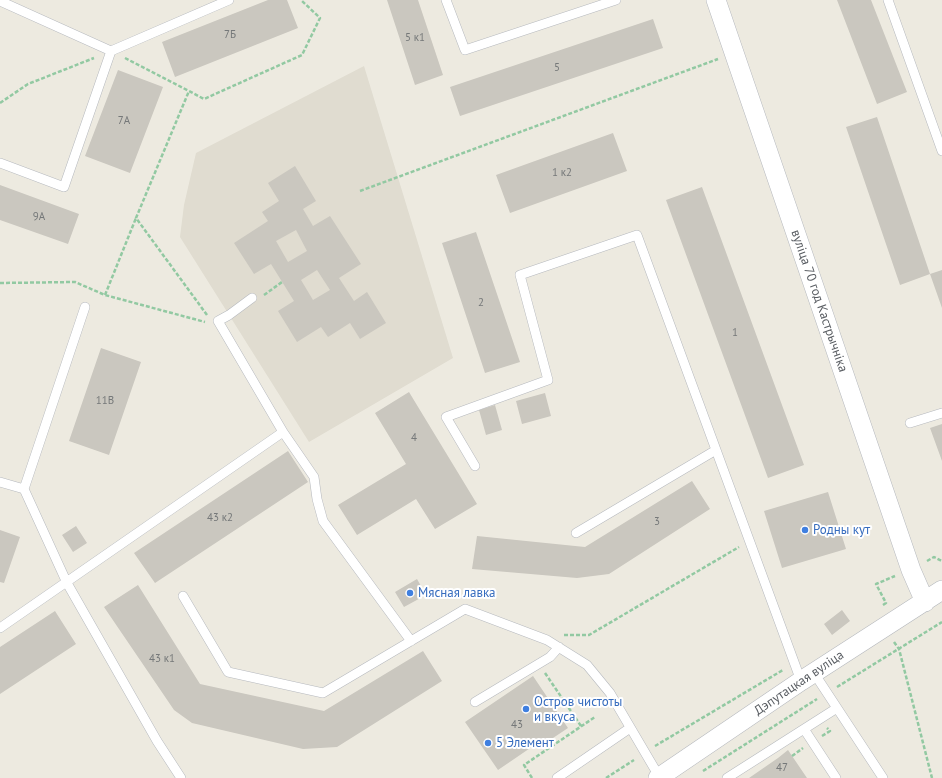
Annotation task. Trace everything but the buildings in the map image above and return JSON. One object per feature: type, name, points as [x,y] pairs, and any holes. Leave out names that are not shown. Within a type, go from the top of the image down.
[{"type":"street","name":"вуліца 70 год Кастрычніка","points":[[716,0],[911,570],[925,602]]},
{"type":"street","name":"Дэпутацкая вуліца","points":[[659,778],[808,677],[942,590]]},
{"type":"lane","points":[[0,2],[111,51],[229,0]]},
{"type":"lane","points":[[446,0],[465,50],[616,0]]},
{"type":"lane","points":[[888,0],[941,147]]},
{"type":"lane","points":[[0,163],[64,187],[111,51]]},
{"type":"lane","points":[[475,466],[446,416],[548,380],[520,275],[637,235],[749,540],[808,677],[837,708],[883,778]]},
{"type":"lane","points":[[252,298],[218,321],[217,325],[283,432],[314,477],[317,499],[323,521],[411,641]]},
{"type":"lane","points":[[85,307],[24,489],[67,582],[157,741],[181,778]]},
{"type":"lane","points":[[910,423],[942,413]]},
{"type":"lane","points":[[0,628],[283,432]]},
{"type":"lane","points":[[576,533],[716,450]]},
{"type":"lane","points":[[0,482],[24,489]]},
{"type":"lane","points":[[183,596],[228,672],[323,693],[465,608],[547,640],[587,665],[610,693],[659,778]]},
{"type":"lane","points":[[475,702],[550,657],[559,647]]},
{"type":"lane","points":[[727,778],[837,708]]},
{"type":"lane","points":[[557,778],[630,728]]},
{"type":"lane","points":[[804,729],[836,778]]},
{"type":"path","points":[[0,103],[28,84],[111,51],[204,99],[302,55],[320,18],[301,0]]},
{"type":"path","points":[[360,191],[719,58]]},
{"type":"path","points":[[105,295],[189,92]]},
{"type":"path","points":[[136,218],[217,325]]},
{"type":"path","points":[[0,283],[75,282],[105,295],[217,325]]},
{"type":"path","points":[[263,296],[282,282]]},
{"type":"path","points":[[547,640],[555,635],[589,635],[749,540]]},
{"type":"path","points":[[899,649],[932,778]]},
{"type":"path","points":[[539,664],[581,726]]},
{"type":"path","points":[[606,778],[784,669]]},
{"type":"path","points":[[532,778],[524,765],[595,717]]},
{"type":"shaded area","points":[[364,66],[453,358],[309,442],[180,237],[184,205],[196,153]]},
{"type":"place","name":"Родны кут","points":[[805,530]]},
{"type":"place","name":"Мясная лавка","points":[[410,593]]},
{"type":"place","name":"Остров чистоты и вкуса","points":[[526,709]]},
{"type":"place","name":"5 Элемент","points":[[488,743]]}]
